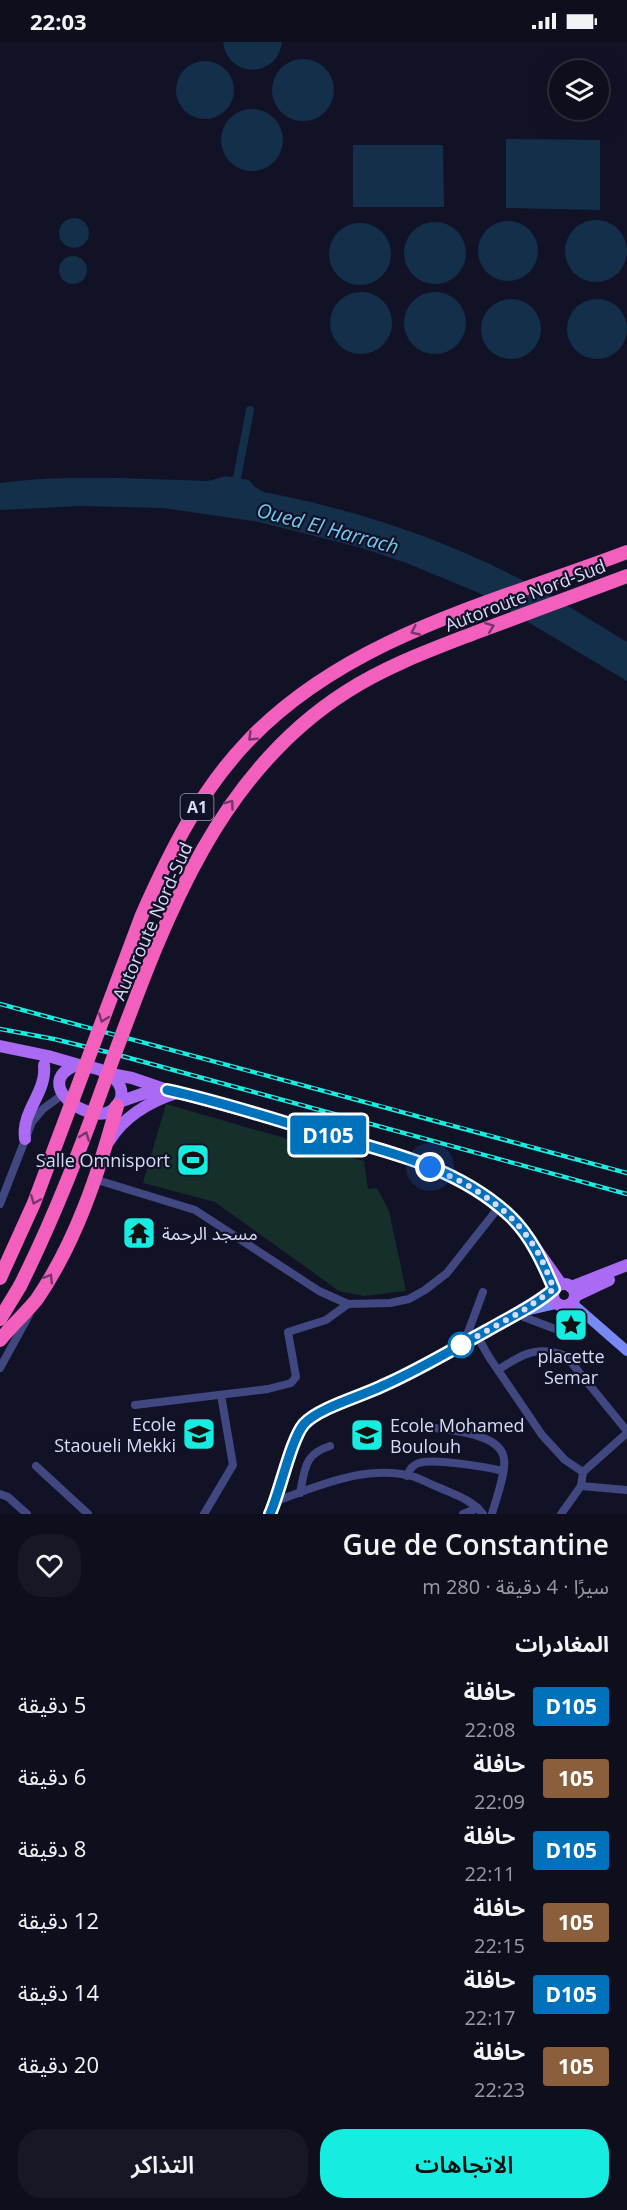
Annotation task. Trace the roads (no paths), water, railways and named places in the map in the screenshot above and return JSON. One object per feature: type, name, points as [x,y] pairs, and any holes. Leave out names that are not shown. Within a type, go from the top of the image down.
[{"type":"highway","name":"Autoroute Nord-Sud","points":[[0,1278],[34,1203],[142,915],[160,875],[197,806],[247,741],[280,710],[312,686],[351,662],[439,620],[627,552]]},
{"type":"highway","name":"Autoroute Nord-Sud","points":[[0,1319],[20,1286],[57,1208],[168,919],[201,851],[225,811],[249,779],[288,736],[346,691],[395,665],[451,642],[627,576]]},
{"type":"highway","points":[[0,1340],[36,1300],[67,1246],[94,1179],[118,1104]]},
{"type":"main road","points":[[3,1047],[34,1058],[44,1065],[71,1104],[94,1113],[107,1113],[118,1104],[142,1094],[173,1091]]},
{"type":"main road","points":[[3,1047],[132,1078],[418,1162],[459,1180],[499,1207],[516,1223],[566,1293],[627,1351]]},
{"type":"main road","points":[[25,1139],[25,1122],[42,1082],[44,1065]]},
{"type":"main road","points":[[61,1090],[65,1072],[79,1065]]},
{"type":"main road","points":[[106,1073],[118,1081],[121,1088],[118,1104]]},
{"type":"main road","points":[[103,1149],[116,1130],[133,1114],[173,1091]]},
{"type":"main road","points":[[270,1514],[302,1426],[313,1416],[384,1386],[518,1313],[627,1265]]},
{"type":"main road","points":[[518,1313],[556,1304],[553,1298],[627,1272]]},
{"type":"main road","points":[[566,1293],[627,1342]]},
{"type":"street","points":[[0,1204],[35,1118],[61,1090]]},
{"type":"street","points":[[94,1179],[179,1204],[203,1214],[319,1291],[348,1304],[390,1303],[408,1299],[425,1290],[447,1273],[499,1207]]},
{"type":"street","points":[[463,1344],[483,1292]]},
{"type":"street","points":[[0,1368],[36,1300]]},
{"type":"street","points":[[135,1405],[268,1389],[291,1383],[296,1377],[288,1332],[326,1320],[348,1304]]},
{"type":"street","points":[[518,1313],[571,1335]]},
{"type":"street","points":[[477,1336],[542,1435],[565,1460],[583,1472]]},
{"type":"street","points":[[498,1370],[518,1357],[541,1350],[566,1356],[627,1432],[583,1472],[581,1486],[561,1514]]},
{"type":"street","points":[[204,1514],[233,1465],[221,1395]]},
{"type":"street","points":[[435,1428],[489,1440],[502,1453],[503,1471],[492,1514]]},
{"type":"street","points":[[300,1493],[308,1461],[318,1450],[330,1446]]},
{"type":"street","points":[[406,1476],[416,1463],[426,1461],[503,1471]]},
{"type":"street","points":[[36,1466],[88,1514]]},
{"type":"street","points":[[276,1501],[337,1480],[365,1474],[386,1473],[413,1477],[465,1498],[481,1511]]},
{"type":"street","points":[[581,1486],[627,1490]]},
{"type":"street","points":[[0,1494],[8,1497],[27,1514]]},
{"type":"street","points":[[463,1514],[481,1511]]},
{"type":"water","points":[[223,42],[282,42],[278,54],[271,63],[252,70],[234,63],[227,54]]},
{"type":"water","points":[[303,59],[315,61],[325,68],[332,78],[334,90],[332,102],[325,112],[315,119],[303,121],[291,119],[281,112],[274,102],[272,90],[274,78],[281,68],[291,61]]},
{"type":"water","points":[[199,61],[211,61],[226,69],[234,84],[234,96],[226,111],[211,119],[199,119],[184,111],[176,96],[176,84],[184,69]]},
{"type":"water","points":[[246,109],[258,109],[274,118],[281,128],[283,140],[281,152],[274,162],[258,171],[246,171],[235,166],[226,157],[221,146],[221,134],[226,123],[235,114]]},
{"type":"water","points":[[506,139],[600,140],[600,210],[506,208]]},
{"type":"water","points":[[353,145],[443,145],[444,207],[353,207]]},
{"type":"water","points":[[74,218],[80,219],[88,227],[88,239],[80,247],[74,248],[68,247],[60,239],[59,233],[60,227],[68,219]]},
{"type":"water","points":[[596,220],[613,225],[618,229],[622,234],[627,251],[622,268],[618,273],[613,277],[596,282],[579,277],[574,273],[570,268],[565,251],[570,234],[574,229],[579,225]]},
{"type":"water","points":[[502,221],[514,221],[530,229],[536,239],[538,251],[536,263],[530,273],[514,281],[502,281],[486,273],[478,257],[478,245],[486,229]]},
{"type":"water","points":[[429,222],[441,222],[457,231],[464,241],[466,253],[464,265],[457,275],[441,284],[429,284],[418,279],[409,270],[404,259],[404,247],[409,236],[418,227]]},
{"type":"water","points":[[360,223],[377,228],[382,232],[386,237],[391,254],[386,271],[382,276],[377,280],[360,285],[343,280],[338,276],[334,271],[329,254],[334,237],[338,232],[343,228]]},
{"type":"water","points":[[73,256],[83,260],[87,270],[83,280],[73,284],[63,280],[59,270],[63,260]]},
{"type":"water","points":[[355,292],[367,292],[383,301],[390,311],[392,323],[390,335],[383,345],[367,354],[355,354],[344,349],[335,340],[330,329],[330,317],[335,306],[344,297]]},
{"type":"water","points":[[435,292],[447,294],[457,301],[464,311],[466,323],[464,335],[457,345],[447,352],[435,354],[423,352],[413,345],[406,335],[404,323],[406,311],[413,301],[423,294]]},
{"type":"water","points":[[511,299],[528,304],[536,312],[541,329],[536,346],[528,354],[511,359],[494,354],[486,346],[481,329],[486,312],[494,304]]},
{"type":"water","points":[[597,299],[614,304],[622,312],[627,329],[622,346],[614,354],[597,359],[580,354],[572,346],[567,329],[572,312],[580,304]]},
{"type":"water","name":"Oued El Harrach","points":[[226,476],[249,480],[264,492],[329,507],[393,526],[455,549],[516,577],[627,642],[627,681],[479,593],[409,564],[362,548],[259,522],[163,508],[80,506],[0,510],[0,483],[78,478],[208,481]]},
{"type":"waterway","points":[[237,478],[250,410]]},
{"type":"railway","points":[[0,1004],[627,1173]]},
{"type":"railway","points":[[0,1029],[111,1053],[627,1194]]},
{"type":"place","name":"Salle Omnisport","points":[[193,1160]]},
{"type":"place","name":"مسجد الرحمة","points":[[139,1233]]},
{"type":"place","name":"placette Semar","points":[[571,1325]]},
{"type":"place","name":"Ecole Staoueli Mekki","points":[[199,1434]]},
{"type":"place","name":"Ecole Mohamed Boulouh","points":[[367,1435]]}]
